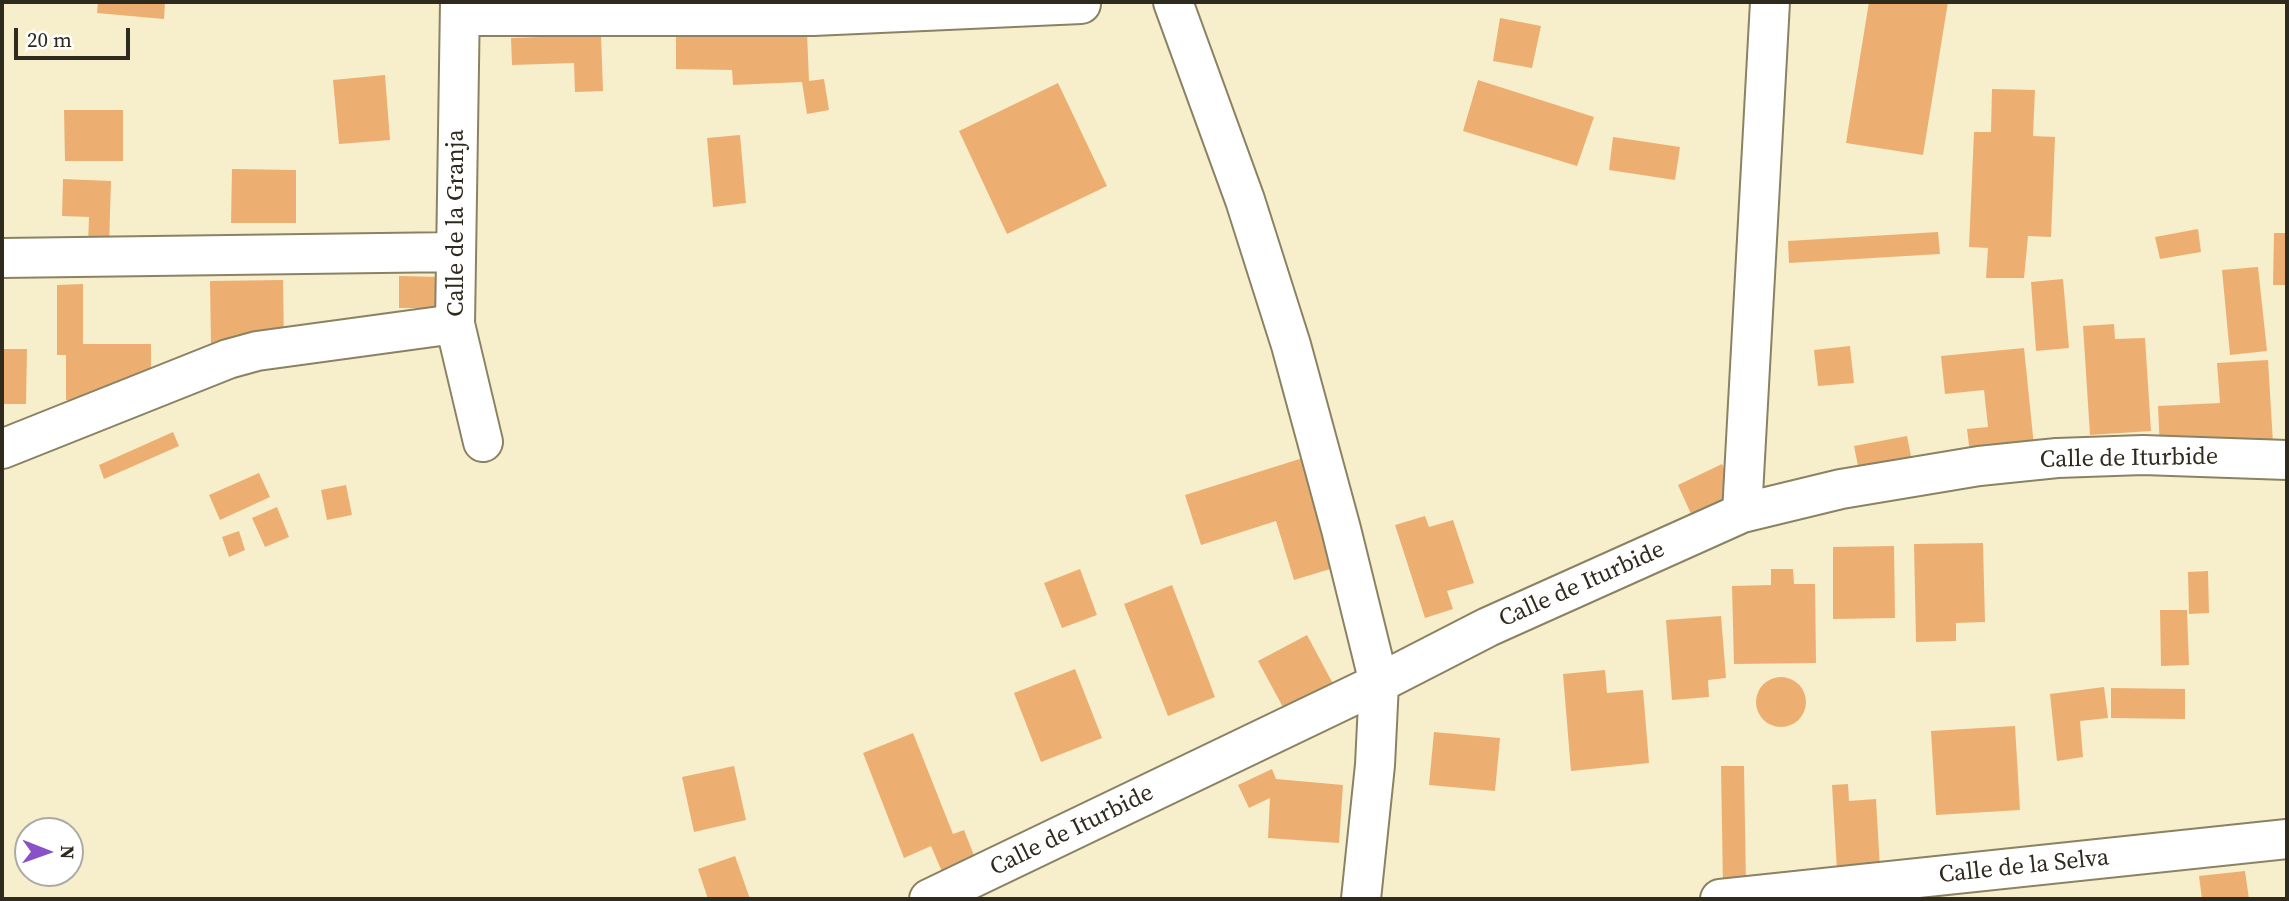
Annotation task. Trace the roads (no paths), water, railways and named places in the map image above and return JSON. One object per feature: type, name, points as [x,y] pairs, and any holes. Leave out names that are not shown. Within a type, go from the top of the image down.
[{"type":"street","points":[[1172,2],[1245,201],[1291,345],[1379,683],[1375,765],[1361,899]]},
{"type":"street","points":[[1742,513],[1770,2]]},
{"type":"street","points":[[460,9],[813,16],[1081,4]]},
{"type":"street","name":"Calle de la Granja","points":[[460,9],[455,324],[483,442]]},
{"type":"street","points":[[2,258],[456,252]]},
{"type":"street","points":[[2,449],[248,353],[455,324]]},
{"type":"street","name":"Calle de Iturbide","points":[[929,899],[1379,683],[1488,627],[1742,513],[1841,489],[1979,466],[2057,458],[2143,454],[2287,460]]},
{"type":"street","name":"Calle de la Selva","points":[[1720,899],[2287,838]]}]
